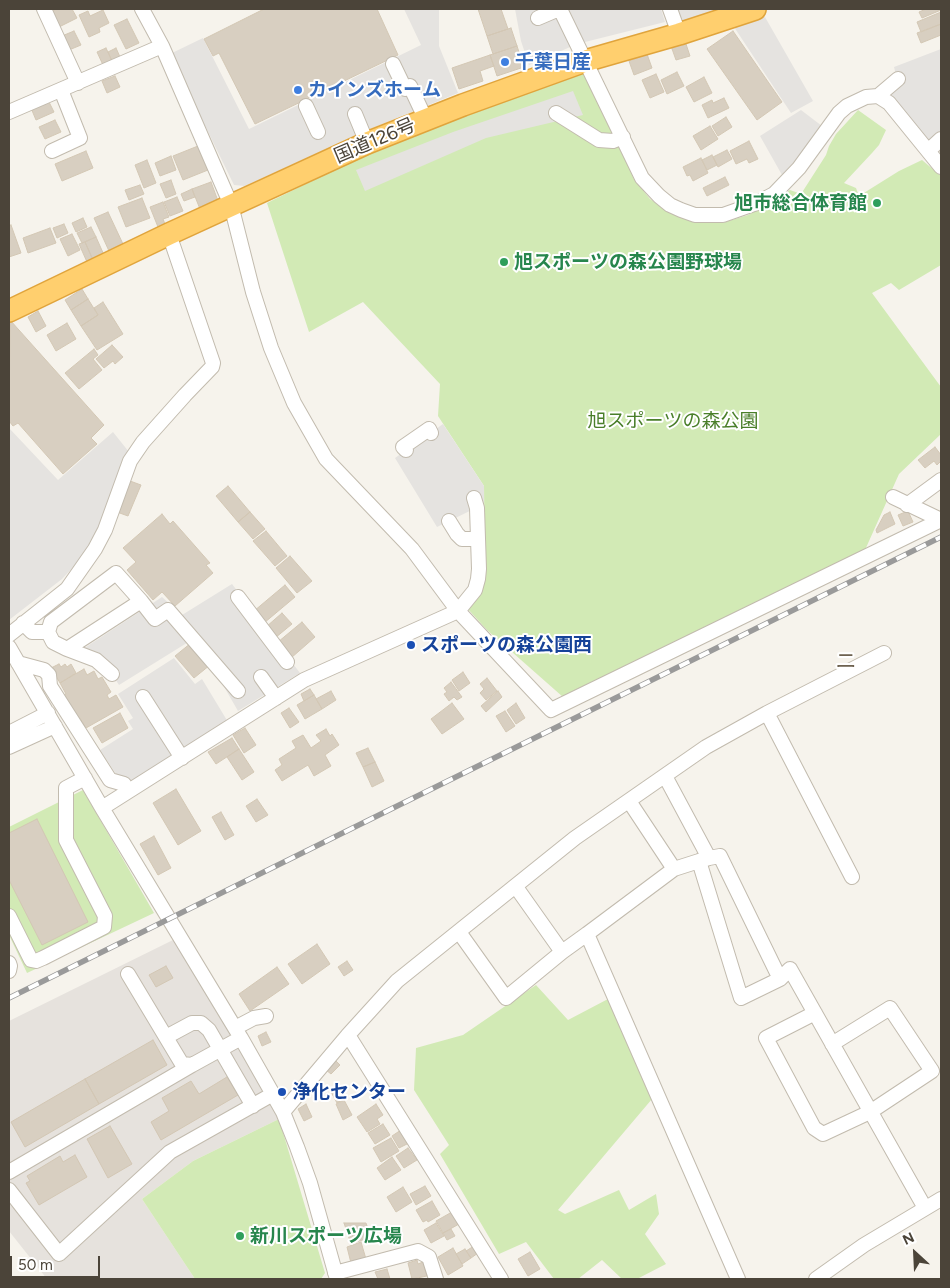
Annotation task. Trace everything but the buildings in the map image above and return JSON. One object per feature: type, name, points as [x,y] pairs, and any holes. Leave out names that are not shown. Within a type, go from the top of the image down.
[{"type":"highway","name":"国道126号","points":[[9,311],[169,234],[367,143],[585,61],[679,34],[719,14],[755,9]]},
{"type":"street","points":[[44,9],[78,83]]},
{"type":"street","points":[[142,9],[162,46],[231,205],[253,292],[271,348],[294,403],[326,459],[412,549],[458,612],[552,710],[941,520]]},
{"type":"street","points":[[538,18],[560,9],[642,178],[670,205],[695,215],[723,215],[757,203],[774,194],[799,168],[839,113],[866,97],[878,96],[898,79]]},
{"type":"street","points":[[670,9],[679,34]]},
{"type":"street","points":[[9,112],[162,46]]},
{"type":"street","points":[[393,64],[426,120]]},
{"type":"street","points":[[52,150],[80,138],[61,90]]},
{"type":"street","points":[[878,96],[889,103],[941,167]]},
{"type":"street","points":[[306,106],[318,132]]},
{"type":"street","points":[[556,113],[599,140],[613,141],[623,137]]},
{"type":"street","points":[[355,114],[367,143]]},
{"type":"street","points":[[928,150],[941,139]]},
{"type":"street","points":[[9,634],[67,589],[95,549],[105,530],[130,462],[143,442],[212,367],[213,363],[169,234]]},
{"type":"street","points":[[406,450],[403,447],[429,429],[431,433]]},
{"type":"street","points":[[907,505],[941,480]]},
{"type":"street","points":[[893,497],[941,520]]},
{"type":"street","points":[[102,808],[304,680],[458,612],[475,590],[478,579],[477,508],[474,498]]},
{"type":"street","points":[[449,522],[462,538],[478,539]]},
{"type":"street","points":[[112,674],[96,660],[53,642],[48,632],[51,622],[116,573],[141,600],[155,619],[168,610],[238,691]]},
{"type":"street","points":[[238,597],[287,662]]},
{"type":"street","points":[[66,649],[141,600]]},
{"type":"street","points":[[23,623],[32,632],[48,632]]},
{"type":"street","points":[[9,647],[102,808],[238,1033],[283,1112],[310,1183],[336,1276],[418,1251],[429,1257],[436,1279]]},
{"type":"street","points":[[283,1112],[348,1035],[397,981],[575,838],[706,747],[767,713],[884,653]]},
{"type":"street","points":[[18,662],[44,670],[49,675],[50,686],[103,762],[110,780],[124,784]]},
{"type":"street","points":[[261,677],[276,698]]},
{"type":"street","points":[[143,697],[182,758]]},
{"type":"street","points":[[9,732],[48,713]]},
{"type":"street","points":[[767,713],[852,877]]},
{"type":"street","points":[[9,747],[55,726]]},
{"type":"street","points":[[9,916],[31,960],[36,961],[104,927],[105,916],[66,840],[66,788],[103,762]]},
{"type":"street","points":[[665,776],[704,859],[741,998],[780,979],[790,969],[925,1208]]},
{"type":"street","points":[[629,801],[674,869]]},
{"type":"street","points":[[458,932],[506,998],[562,952],[674,869],[720,856],[780,979]]},
{"type":"street","points":[[516,887],[562,952]]},
{"type":"street","points":[[587,934],[738,1279]]},
{"type":"street","points":[[9,963],[9,971]]},
{"type":"street","points":[[128,974],[182,1064],[192,1065]]},
{"type":"street","points":[[814,1013],[766,1038],[814,1128],[823,1134],[870,1112],[932,1070],[890,1008],[832,1044]]},
{"type":"street","points":[[9,1172],[192,1065],[220,1051],[254,1018],[266,1016]]},
{"type":"street","points":[[166,1037],[192,1023],[201,1023],[209,1030],[253,1106]]},
{"type":"street","points":[[348,1035],[501,1279]]},
{"type":"street","points":[[9,1190],[59,1254],[170,1152],[273,1094]]},
{"type":"street","points":[[816,1279],[864,1245],[941,1199]]},
{"type":"shaded area","points":[[404,9],[439,9],[439,46],[458,93],[363,132],[245,186],[234,185],[170,54],[203,38],[249,129],[421,45]]},
{"type":"shaded area","points":[[515,9],[661,9],[665,22],[577,44],[529,65],[521,41]]},
{"type":"shaded area","points":[[675,9],[719,9],[680,22]]},
{"type":"shaded area","points":[[765,17],[813,101],[791,113],[734,27]]},
{"type":"shaded area","points":[[941,49],[941,156],[893,97],[885,91],[896,75],[894,67]]},
{"type":"shaded area","points":[[573,91],[583,115],[486,138],[365,191],[356,170],[453,132]]},
{"type":"shaded area","points":[[801,110],[822,126],[782,175],[760,136]]},
{"type":"shaded area","points":[[443,424],[484,486],[484,504],[437,527],[395,458]]},
{"type":"shaded area","points":[[9,428],[58,480],[113,432],[129,452],[103,519],[80,560],[62,579],[9,620]]},
{"type":"shaded area","points":[[232,584],[300,673],[238,711],[215,671],[190,641],[119,685],[112,674],[83,649],[162,597],[182,615]]},
{"type":"shaded area","points":[[174,658],[195,684],[202,679],[228,722],[126,789],[100,750],[133,729],[128,721],[133,718],[118,694]]},
{"type":"shaded area","name":"浄化センター","points":[[173,940],[268,1096],[279,1119],[193,1161],[142,1199],[195,1279],[47,1279],[9,1231],[9,1021]]},
{"type":"green space","name":"旭スポーツの森公園","points":[[585,70],[634,179],[650,199],[670,213],[694,222],[722,223],[748,215],[790,190],[801,194],[826,155],[836,134],[858,110],[886,130],[879,145],[844,183],[856,188],[859,196],[899,171],[922,160],[941,176],[941,265],[899,290],[891,283],[872,293],[941,387],[941,434],[899,474],[865,550],[563,697],[487,630],[467,608],[479,594],[485,576],[484,486],[438,416],[440,384],[363,302],[309,332],[267,203],[408,136]]},
{"type":"green space","points":[[83,790],[154,913],[27,973],[9,935],[9,827]]},
{"type":"green space","points":[[536,985],[568,1020],[608,999],[652,1099],[558,1210],[565,1214],[619,1190],[629,1210],[656,1194],[659,1214],[645,1234],[666,1264],[637,1279],[622,1279],[602,1260],[578,1279],[554,1279],[526,1242],[499,1254],[440,1154],[449,1145],[414,1090],[416,1048],[463,1035]]},
{"type":"green space","name":"新川スポーツ広場","points":[[279,1119],[325,1273],[321,1279],[195,1279],[142,1199],[193,1161]]},
{"type":"railway","points":[[9,998],[941,537]]},
{"type":"place","name":"千葉日産","points":[[505,62]]},
{"type":"place","name":"カインズホーム","points":[[298,90]]},
{"type":"place","name":"旭市総合体育館","points":[[877,203]]},
{"type":"place","name":"旭スポーツの森公園野球場","points":[[504,262]]},
{"type":"place","name":"スポーツの森公園西","points":[[411,645]]},
{"type":"place","name":"浄化センター","points":[[282,1092]]},
{"type":"place","name":"新川スポーツ広場","points":[[240,1236]]},
{"type":"district","name":"ニ","points":[[846,662]]}]
